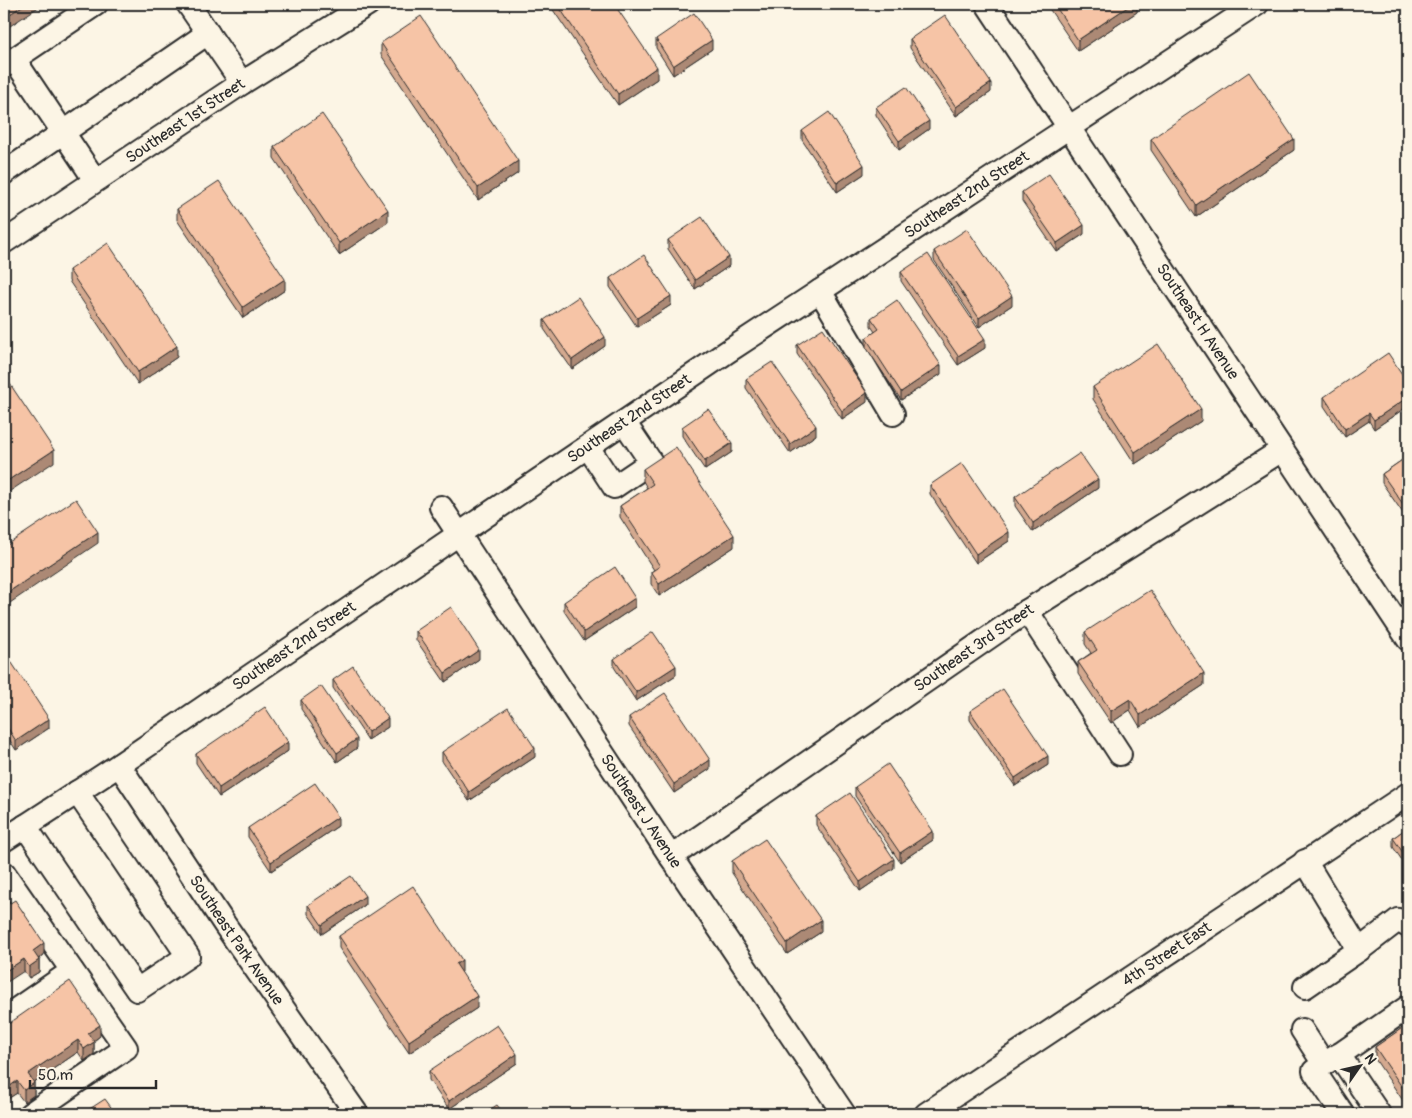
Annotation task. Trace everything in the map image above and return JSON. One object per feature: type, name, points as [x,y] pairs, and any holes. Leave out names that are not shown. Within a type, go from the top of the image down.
[{"type":"street","points":[[95,180],[64,133],[9,62],[96,4]]},
{"type":"street","points":[[188,4],[242,82]]},
{"type":"street","name":"Southeast 1st Street","points":[[4,242],[242,82],[368,4]]},
{"type":"street","name":"Southeast H Avenue","points":[[987,4],[1408,639]]},
{"type":"street","name":"Southeast 2nd Street","points":[[4,840],[119,765],[820,291],[1257,4]]},
{"type":"street","points":[[4,173],[208,33]]},
{"type":"street","points":[[820,291],[893,414]]},
{"type":"street","points":[[588,447],[614,487],[651,462],[624,422]]},
{"type":"street","name":"Southeast 3rd Street","points":[[671,857],[1027,611],[1282,450]]},
{"type":"street","name":"Southeast J Avenue","points":[[441,507],[671,857],[844,1114]]},
{"type":"street","points":[[1027,611],[1120,754]]},
{"type":"street","name":"Southeast Park Avenue","points":[[119,765],[225,924],[358,1114]]},
{"type":"street","points":[[25,826],[137,990],[188,956],[77,792]]},
{"type":"street","name":"4th Street East","points":[[926,1114],[1408,794]]},
{"type":"street","points":[[1305,862],[1359,950]]},
{"type":"street","points":[[6,881],[126,1048],[30,1114]]},
{"type":"street","points":[[1304,988],[1398,920],[1408,926]]},
{"type":"street","points":[[4,1018],[72,971]]},
{"type":"street","points":[[1343,1114],[1314,1071],[1408,1007]]},
{"type":"street","points":[[1302,1030],[1332,1059],[1379,1114]]},
{"type":"building","points":[[4,4],[25,4],[4,18]]},
{"type":"building","points":[[557,4],[614,4],[657,67],[618,94]]},
{"type":"building","points":[[1054,4],[1132,4],[1078,40]]},
{"type":"building","points":[[694,13],[712,40],[673,66],[656,39]]},
{"type":"building","points":[[945,15],[991,83],[956,107],[910,39]]},
{"type":"building","points":[[421,16],[518,161],[478,188],[381,43]]},
{"type":"building","points":[[1249,72],[1294,139],[1196,205],[1151,139]]},
{"type":"building","points":[[906,87],[929,121],[899,141],[876,107]]},
{"type":"building","points":[[829,112],[864,165],[837,183],[802,131]]},
{"type":"building","points":[[322,114],[388,210],[339,243],[274,147]]},
{"type":"building","points":[[1049,174],[1084,225],[1057,243],[1022,192]]},
{"type":"building","points":[[219,181],[285,279],[243,307],[177,209]]},
{"type":"building","points":[[702,217],[729,257],[695,280],[668,240]]},
{"type":"building","points":[[967,229],[1012,296],[979,318],[934,251]]},
{"type":"building","points":[[108,243],[177,346],[138,372],[69,270]]},
{"type":"building","points":[[928,254],[985,339],[958,356],[901,272]]},
{"type":"building","points":[[644,255],[671,296],[637,318],[610,278]]},
{"type":"building","points":[[578,297],[605,337],[572,360],[544,320]]},
{"type":"building","points":[[897,300],[941,365],[901,392],[866,338],[879,329],[871,318]]},
{"type":"building","points":[[823,328],[867,393],[842,411],[797,345]]},
{"type":"building","points":[[1158,344],[1201,409],[1135,452],[1093,387]]},
{"type":"building","points":[[1388,353],[1408,383],[1408,387],[1401,393],[1405,399],[1374,420],[1369,413],[1345,429],[1324,397]]},
{"type":"building","points":[[772,362],[816,426],[790,444],[746,379]]},
{"type":"building","points":[[4,375],[54,450],[4,483]]},
{"type":"building","points":[[708,409],[732,443],[705,461],[682,427]]},
{"type":"building","points":[[676,447],[734,535],[659,584],[651,572],[660,566],[620,506],[653,484],[643,469]]},
{"type":"building","points":[[1080,453],[1098,479],[1033,523],[1015,497]]},
{"type":"building","points":[[1408,456],[1408,505],[1405,507],[1382,474]]},
{"type":"building","points":[[962,463],[1009,532],[976,554],[930,485]]},
{"type":"building","points":[[76,499],[98,532],[4,595],[4,547]]},
{"type":"building","points":[[615,567],[635,598],[584,632],[564,602]]},
{"type":"building","points":[[1150,590],[1204,673],[1140,715],[1130,699],[1111,711],[1078,662],[1097,650],[1085,632]]},
{"type":"building","points":[[451,607],[479,650],[445,673],[416,631]]},
{"type":"building","points":[[653,632],[676,666],[636,692],[614,659]]},
{"type":"building","points":[[4,651],[49,719],[16,741],[4,722]]},
{"type":"building","points":[[353,666],[388,718],[368,732],[333,680]]},
{"type":"building","points":[[321,686],[357,739],[337,753],[301,700]]},
{"type":"building","points":[[1003,689],[1048,756],[1015,778],[970,711]]},
{"type":"building","points":[[665,693],[710,760],[674,784],[629,717]]},
{"type":"building","points":[[265,707],[288,742],[219,788],[196,754]]},
{"type":"building","points":[[508,708],[535,748],[469,792],[442,752]]},
{"type":"building","points":[[888,764],[933,831],[900,853],[855,787]]},
{"type":"building","points":[[315,783],[338,817],[271,862],[248,828]]},
{"type":"building","points":[[850,793],[894,859],[860,882],[816,816]]},
{"type":"building","points":[[1408,827],[1408,860],[1393,838]]},
{"type":"building","points":[[765,839],[821,920],[787,943],[732,861]]},
{"type":"building","points":[[351,876],[365,896],[322,925],[308,905]]},
{"type":"building","points":[[413,886],[462,960],[456,964],[477,996],[409,1041],[339,936]]},
{"type":"building","points":[[15,900],[44,943],[33,951],[39,960],[29,967],[24,959],[4,972],[4,907]]},
{"type":"building","points":[[70,981],[100,1025],[88,1033],[94,1042],[84,1049],[78,1040],[28,1074],[34,1083],[24,1090],[17,1081],[6,1089],[4,1085],[4,1027]]},
{"type":"building","points":[[1408,1024],[1408,1096],[1375,1047]]},
{"type":"building","points":[[497,1025],[517,1054],[449,1101],[429,1071]]},
{"type":"building","points":[[105,1099],[116,1114],[87,1114],[85,1112]]},
{"type":"building","points":[[497,1105],[504,1114],[483,1114]]}]
